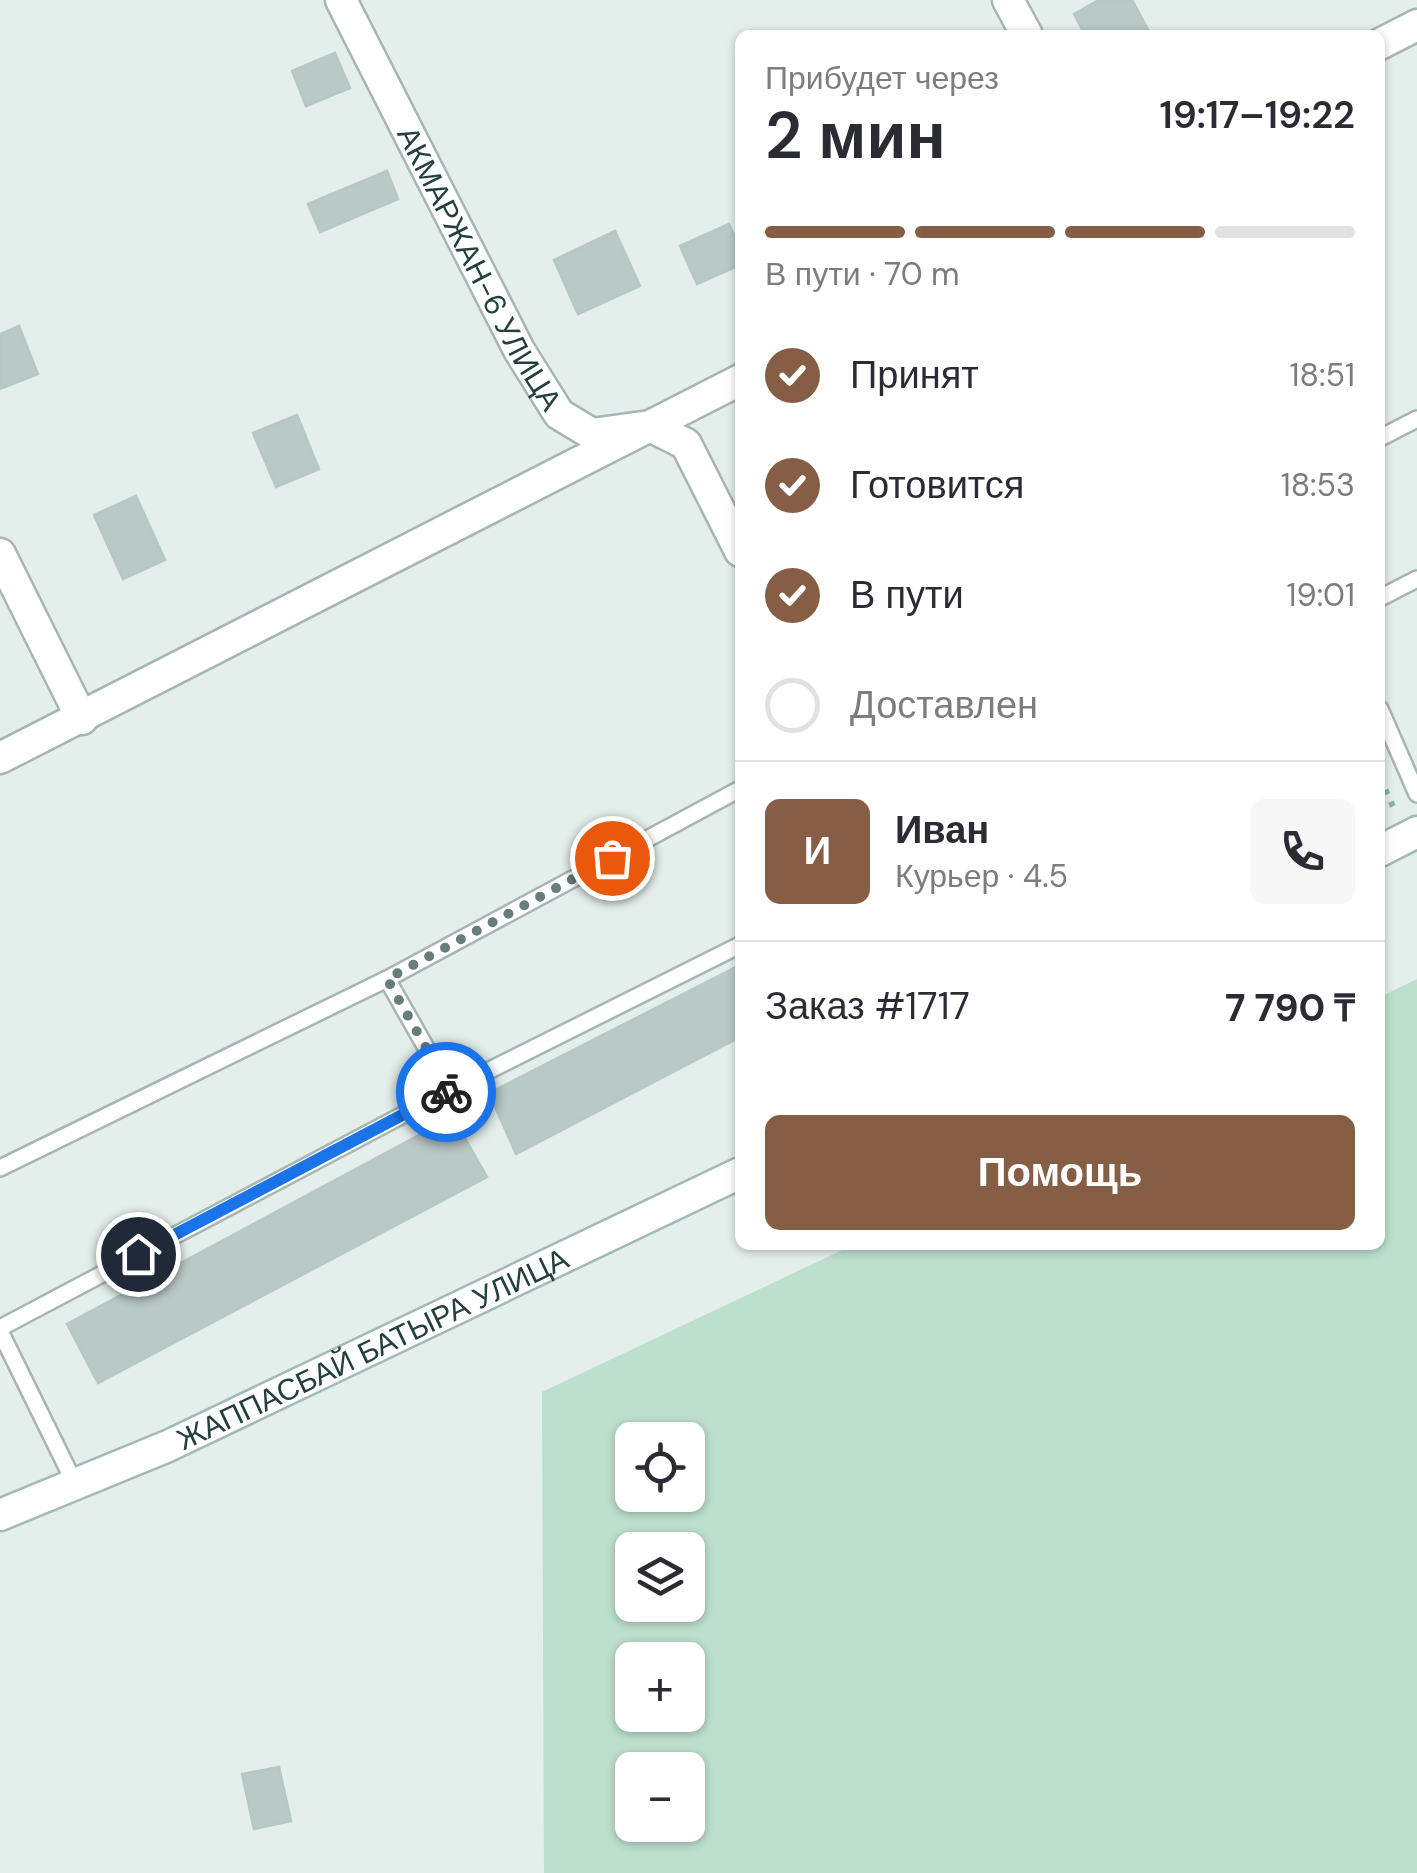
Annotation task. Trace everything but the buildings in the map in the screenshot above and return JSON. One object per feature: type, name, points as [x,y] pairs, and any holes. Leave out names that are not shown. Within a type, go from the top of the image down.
[{"type":"street","name":"АКМАРЖАН-6 УЛИЦА","points":[[341,0],[519,350],[559,414],[592,434],[650,426]]},
{"type":"street","points":[[1008,0],[1024,30]]},
{"type":"street","points":[[1385,41],[1417,24]]},
{"type":"street","points":[[0,758],[735,383]]},
{"type":"street","points":[[650,426],[686,444],[735,542]]},
{"type":"street","points":[[0,554],[82,719]]},
{"type":"street","points":[[1385,848],[1417,832]]},
{"type":"street","name":"ЖАППАСБАЙ БАТЫРА УЛИЦА","points":[[0,1515],[168,1446],[735,1175]]},
{"type":"lane","points":[[1385,435],[1417,418]]},
{"type":"lane","points":[[1385,595],[1417,578]]},
{"type":"lane","points":[[1385,720],[1417,794]]},
{"type":"lane","points":[[0,1168],[387,979],[735,792]]},
{"type":"lane","points":[[75,1484],[0,1330],[450,1090],[735,948]]},
{"type":"lane","points":[[387,979],[450,1090]]},
{"type":"green space","points":[[1417,979],[1417,1873],[544,1873],[542,1392],[842,1250],[1385,1250],[1385,995]]},
{"type":"way so far","points":[[446,1092],[450,1090],[387,979],[612,858]]},
{"type":"route","points":[[138,1254],[446,1092]]}]
